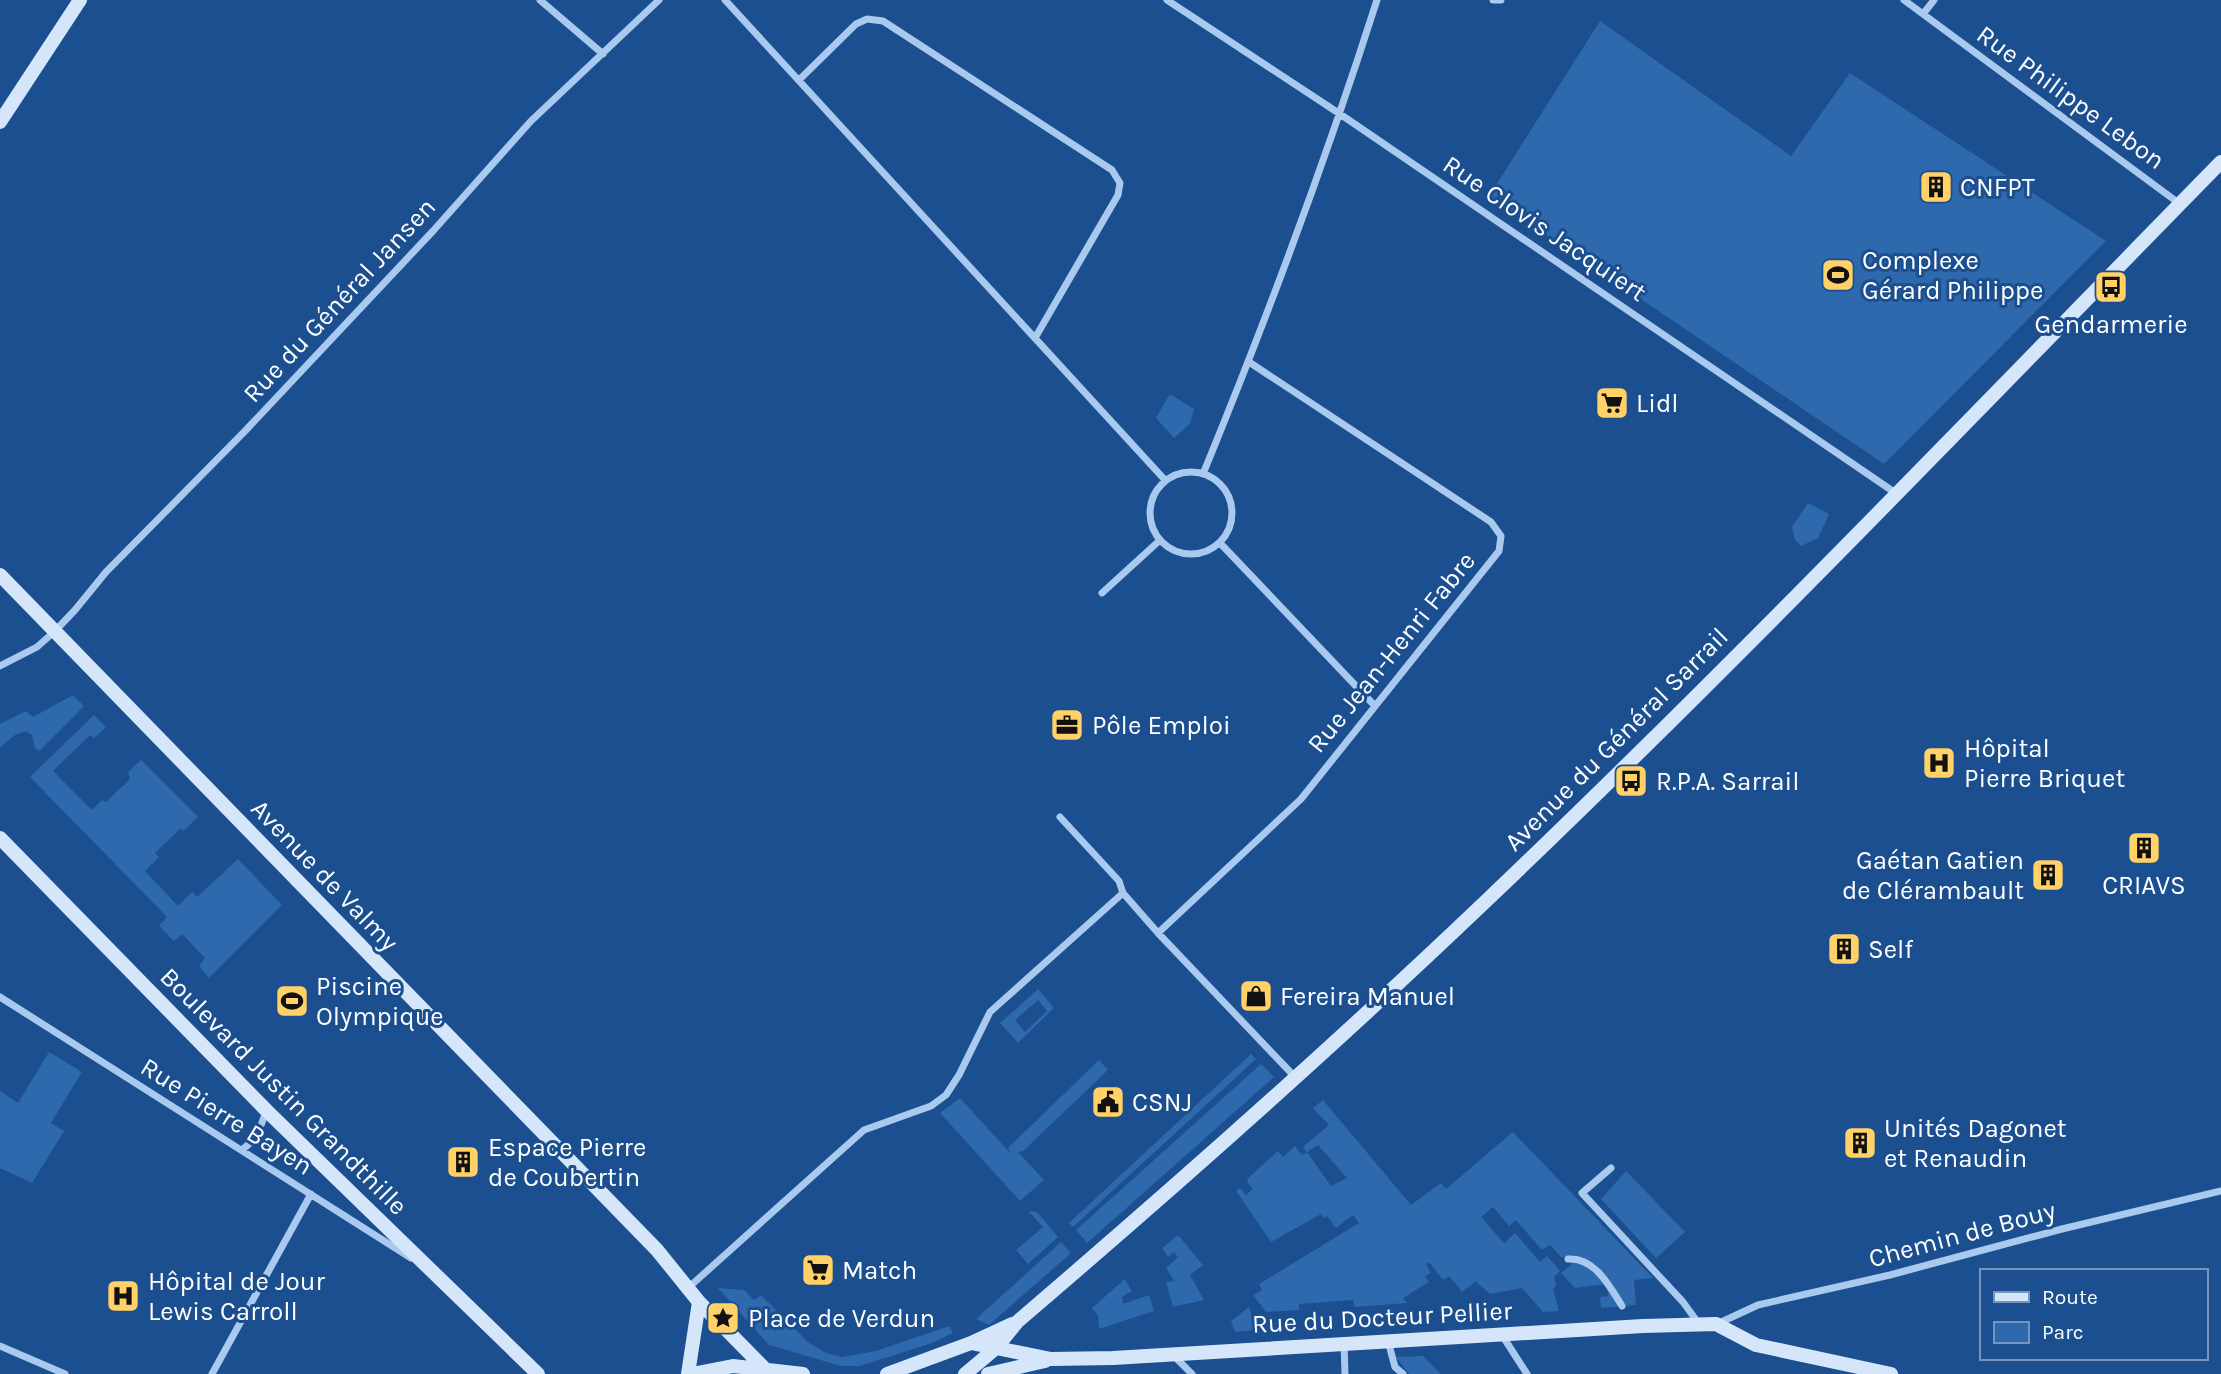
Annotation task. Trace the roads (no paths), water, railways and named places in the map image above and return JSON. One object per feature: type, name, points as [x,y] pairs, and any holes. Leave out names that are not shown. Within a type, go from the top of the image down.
[{"type":"main road","points":[[0,122],[80,0]]},
{"type":"main road","name":"Avenue du Général Sarrail","points":[[992,1352],[1017,1322],[1295,1077],[1506,883],[1897,494],[2221,162]]},
{"type":"main road","name":"Avenue de Valmy","points":[[0,575],[657,1250],[699,1302],[768,1371]]},
{"type":"main road","name":"Boulevard Justin Grandthille","points":[[0,838],[267,1111],[538,1374]]},
{"type":"main road","points":[[699,1302],[690,1374],[733,1366],[803,1374]]},
{"type":"main road","name":"Avenue du Général Sarrail","points":[[971,1343],[1017,1322]]},
{"type":"main road","points":[[1716,1324],[1756,1345],[1891,1374]]},
{"type":"main road","name":"Rue du Docteur Pellier","points":[[971,1343],[992,1352],[1051,1359],[1716,1324]]},
{"type":"main road","points":[[887,1374],[971,1343]]},
{"type":"main road","points":[[965,1374],[992,1352]]},
{"type":"main road","name":"Rue du Docteur Pellier","points":[[988,1374],[1051,1359]]},
{"type":"street","points":[[540,0],[603,54]]},
{"type":"street","name":"Rue du Général Jansen","points":[[0,666],[37,647],[54,632],[106,572],[246,430],[437,226],[531,121],[659,0]]},
{"type":"street","points":[[725,0],[1165,480]]},
{"type":"street","name":"Rue Clovis Jacquiert","points":[[1167,0],[1340,114],[1897,494]]},
{"type":"street","points":[[1203,474],[1249,362],[1340,114],[1377,0]]},
{"type":"street","points":[[1493,0],[1502,0]]},
{"type":"street","name":"Rue Philippe Lebon","points":[[1904,0],[2180,204]]},
{"type":"street","points":[[1923,15],[1934,0]]},
{"type":"street","points":[[799,80],[856,24],[867,19],[883,21],[1112,170],[1120,183],[1118,195],[1035,338]]},
{"type":"street","name":"Rue Jean-Henri Fabre","points":[[1158,933],[1301,799],[1499,551],[1501,536],[1491,522],[1249,362]]},
{"type":"street","points":[[1190,471],[1203,474],[1216,480],[1226,491],[1232,518],[1220,543],[1200,554],[1189,555],[1168,548],[1159,541],[1149,516],[1150,502],[1165,480],[1190,471]]},
{"type":"street","points":[[1102,593],[1159,541]]},
{"type":"street","points":[[1220,543],[1375,706]]},
{"type":"street","points":[[1060,817],[1119,881],[1123,893],[1158,933],[1295,1077]]},
{"type":"street","points":[[688,1288],[864,1130],[931,1106],[946,1095],[959,1075],[990,1012],[1123,893]]},
{"type":"street","name":"Rue Pierre Bayen","points":[[0,998],[432,1271]]},
{"type":"street","points":[[242,1150],[256,1138],[267,1111]]},
{"type":"street","points":[[1611,1168],[1582,1193],[1675,1293],[1700,1325]]},
{"type":"street","name":"Chemin de Bouy","points":[[1716,1324],[1758,1305],[1890,1275],[2062,1229],[2221,1191]]},
{"type":"street","points":[[212,1374],[311,1194]]},
{"type":"street","points":[[1568,1259],[1595,1269],[1622,1306]]},
{"type":"street","points":[[1502,1335],[1527,1374]]},
{"type":"street","points":[[1388,1341],[1395,1367],[1403,1374]]},
{"type":"street","points":[[1344,1343],[1345,1374]]},
{"type":"street","points":[[0,1346],[65,1374]]},
{"type":"street","points":[[1172,1353],[1192,1374]]},
{"type":"place","name":"CNFPT","points":[[1936,187]]},
{"type":"place","name":"Complexe Gérard Philippe","points":[[1838,275]]},
{"type":"place","name":"Gendarmerie","points":[[2111,287]]},
{"type":"place","name":"Lidl","points":[[1612,403]]},
{"type":"place","name":"Pôle Emploi","points":[[1067,725]]},
{"type":"place","name":"Hôpital Pierre Briquet","points":[[1939,763]]},
{"type":"place","name":"R.P.A. Sarrail","points":[[1631,781]]},
{"type":"place","name":"CRIAVS","points":[[2144,848]]},
{"type":"place","name":"Gaétan Gatien de Clérambault","points":[[2048,875]]},
{"type":"place","name":"Self","points":[[1844,949]]},
{"type":"place","name":"Fereira Manuel","points":[[1256,996]]},
{"type":"place","name":"Piscine Olympique","points":[[292,1001]]},
{"type":"place","name":"CSNJ","points":[[1108,1102]]},
{"type":"place","name":"Unités Dagonet et Renaudin","points":[[1860,1143]]},
{"type":"place","name":"Espace Pierre de Coubertin","points":[[463,1162]]},
{"type":"place","name":"Match","points":[[818,1270]]},
{"type":"place","name":"Hôpital de Jour Lewis Carroll","points":[[123,1296]]},
{"type":"place","name":"Place de Verdun","points":[[723,1318]]}]
